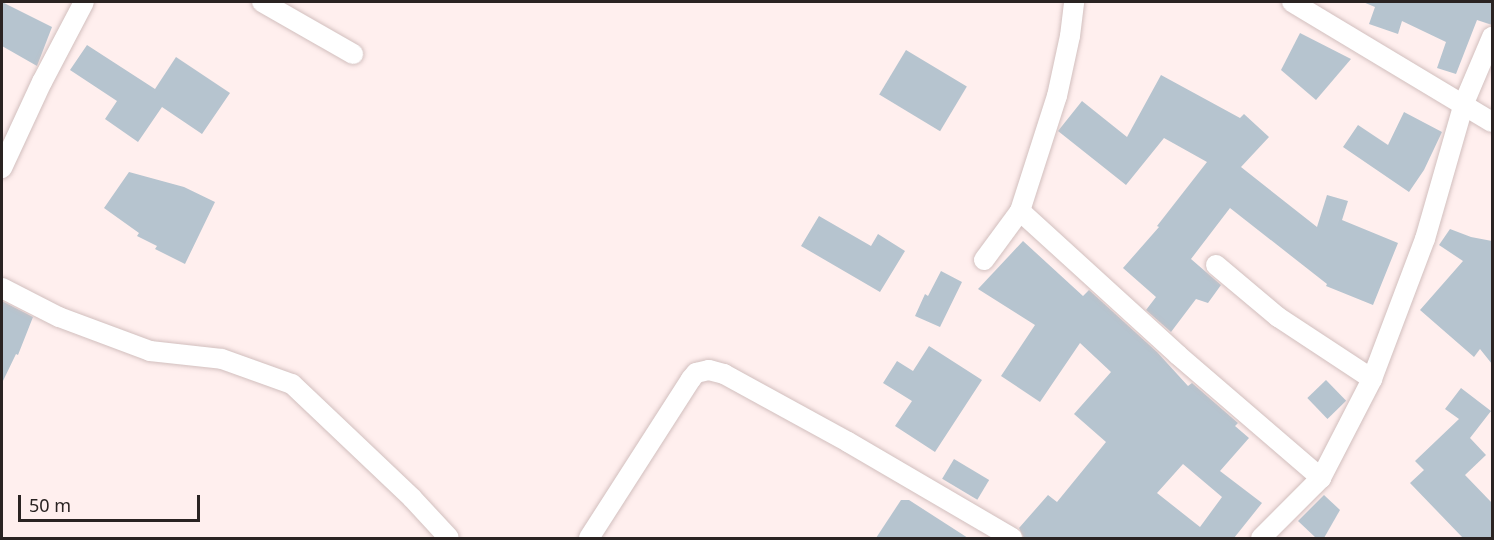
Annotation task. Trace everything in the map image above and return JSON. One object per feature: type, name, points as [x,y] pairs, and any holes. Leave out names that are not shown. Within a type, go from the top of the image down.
[{"type":"street","points":[[2,168],[42,82],[84,2]]},
{"type":"street","points":[[262,2],[353,54]]},
{"type":"street","points":[[984,260],[1020,211],[1057,96],[1070,36],[1074,2]]},
{"type":"street","points":[[1292,2],[1492,122]]},
{"type":"street","points":[[1261,538],[1321,478],[1372,379],[1425,239],[1464,104],[1492,37]]},
{"type":"street","points":[[1020,211],[1178,354],[1321,478]]},
{"type":"street","points":[[1216,265],[1278,317],[1372,379]]},
{"type":"street","points":[[2,288],[59,317],[150,351],[222,359],[292,384],[412,498],[449,538]]},
{"type":"street","points":[[589,538],[691,379],[696,373],[709,370],[724,374],[848,442],[1012,538]]},
{"type":"building","points":[[2,2],[52,27],[37,66],[2,46]]},
{"type":"building","points":[[1363,2],[1492,2],[1492,25],[1477,20],[1456,74],[1437,68],[1446,42],[1402,21],[1398,34],[1369,24],[1375,7]]},
{"type":"building","points":[[1300,33],[1351,59],[1316,100],[1281,70]]},
{"type":"building","points":[[87,45],[155,89],[176,57],[230,93],[202,134],[162,107],[138,142],[105,119],[117,101],[70,70]]},
{"type":"building","points":[[906,50],[967,87],[940,131],[879,95]]},
{"type":"building","points":[[1161,75],[1240,118],[1244,114],[1269,137],[1241,167],[1317,227],[1327,195],[1348,201],[1342,220],[1398,243],[1373,305],[1326,286],[1327,284],[1230,208],[1191,259],[1221,285],[1208,303],[1196,299],[1171,332],[1146,310],[1156,297],[1123,268],[1159,227],[1157,226],[1207,162],[1164,138],[1126,185],[1058,131],[1082,101],[1127,137]]},
{"type":"building","points":[[1404,112],[1442,132],[1424,170],[1409,192],[1343,147],[1358,125],[1388,145]]},
{"type":"building","points":[[129,172],[184,187],[215,202],[185,264],[155,249],[157,246],[137,236],[139,233],[104,208]]},
{"type":"building","points":[[819,216],[871,246],[878,234],[905,251],[880,292],[801,246]]},
{"type":"building","points":[[1450,229],[1471,237],[1492,241],[1492,364],[1480,349],[1474,357],[1420,310],[1463,261],[1439,245]]},
{"type":"building","points":[[1023,241],[1083,296],[1089,290],[1157,352],[1188,386],[1192,383],[1238,423],[1235,426],[1249,438],[1220,471],[1262,503],[1234,538],[1024,538],[1019,528],[1048,495],[1057,502],[1106,442],[1074,414],[1111,372],[1080,343],[1040,402],[1001,376],[1035,325],[978,289]],"holes":[[[1183,464],[1222,497],[1200,527],[1157,493]]]},
{"type":"building","points":[[941,271],[962,282],[940,327],[915,316],[925,294],[928,296]]},
{"type":"building","points":[[2,301],[33,317],[18,355],[16,354],[2,383]]},
{"type":"building","points":[[929,346],[982,380],[935,452],[895,426],[912,401],[883,383],[897,361],[913,371]]},
{"type":"building","points":[[1326,380],[1346,401],[1327,419],[1307,398]]},
{"type":"building","points":[[1461,388],[1491,411],[1470,438],[1486,455],[1465,475],[1492,503],[1492,538],[1463,538],[1410,483],[1424,470],[1415,461],[1459,419],[1445,409]]},
{"type":"building","points":[[954,459],[989,480],[977,500],[942,479]]},
{"type":"building","points":[[1324,495],[1340,510],[1324,538],[1316,538],[1298,521]]},
{"type":"building","points":[[901,500],[909,500],[968,538],[876,538]]}]
